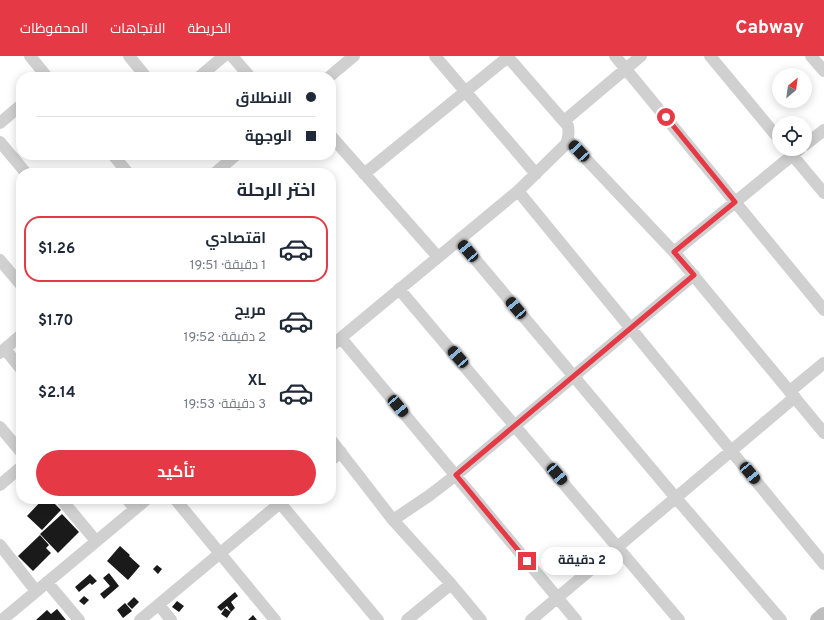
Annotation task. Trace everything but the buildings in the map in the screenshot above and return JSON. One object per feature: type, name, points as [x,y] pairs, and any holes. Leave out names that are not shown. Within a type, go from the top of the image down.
[{"type":"street","points":[[30,56],[43,72]]},
{"type":"street","points":[[129,56],[142,72]]},
{"type":"street","points":[[205,72],[224,56]]},
{"type":"street","points":[[232,56],[246,72]]},
{"type":"street","points":[[335,72],[354,56]]},
{"type":"street","points":[[435,56],[536,174]]},
{"type":"street","points":[[615,56],[824,310]]},
{"type":"street","points":[[564,121],[641,56]]},
{"type":"street","points":[[710,56],[772,131]]},
{"type":"street","points":[[811,56],[824,72]]},
{"type":"street","points":[[336,342],[518,191],[562,149],[568,140],[568,126],[508,57],[364,174]]},
{"type":"street","points":[[0,123],[16,109]]},
{"type":"street","points":[[812,139],[824,130]]},
{"type":"street","points":[[568,140],[674,252],[824,433]]},
{"type":"street","points":[[0,142],[22,168]]},
{"type":"street","points":[[336,142],[438,257]]},
{"type":"street","points":[[674,252],[735,202],[787,156]]},
{"type":"street","points":[[797,156],[824,193]]},
{"type":"street","points":[[117,160],[124,168]]},
{"type":"street","points":[[221,168],[230,160]]},
{"type":"street","points":[[518,191],[824,564]]},
{"type":"street","points":[[459,240],[676,498],[781,620]]},
{"type":"street","points":[[0,260],[16,279]]},
{"type":"street","points":[[393,520],[456,475],[694,275]]},
{"type":"street","points":[[399,289],[679,620]]},
{"type":"street","points":[[341,338],[576,620]]},
{"type":"street","points":[[16,340],[2,351],[16,364]]},
{"type":"street","points":[[531,620],[732,451],[824,363]]},
{"type":"street","points":[[0,427],[16,446]]},
{"type":"street","points":[[336,446],[393,520],[451,584],[481,620]]},
{"type":"street","points":[[336,456],[341,452]]},
{"type":"street","points":[[0,485],[16,471]]},
{"type":"street","points":[[65,504],[96,541]]},
{"type":"street","points":[[131,504],[135,509]]},
{"type":"street","points":[[2,620],[141,504]]},
{"type":"street","points":[[179,504],[275,620]]},
{"type":"street","points":[[140,620],[279,504]]},
{"type":"street","points":[[285,504],[378,620]]},
{"type":"street","points":[[0,545],[36,591]]},
{"type":"street","points":[[47,582],[79,620]]},
{"type":"street","points":[[407,620],[451,584]]},
{"type":"street","points":[[158,605],[171,620]]},
{"type":"street","points":[[818,620],[824,615]]},
{"type":"route","points":[[527,561],[456,475],[694,275],[674,252],[735,202],[666,117]]}]
